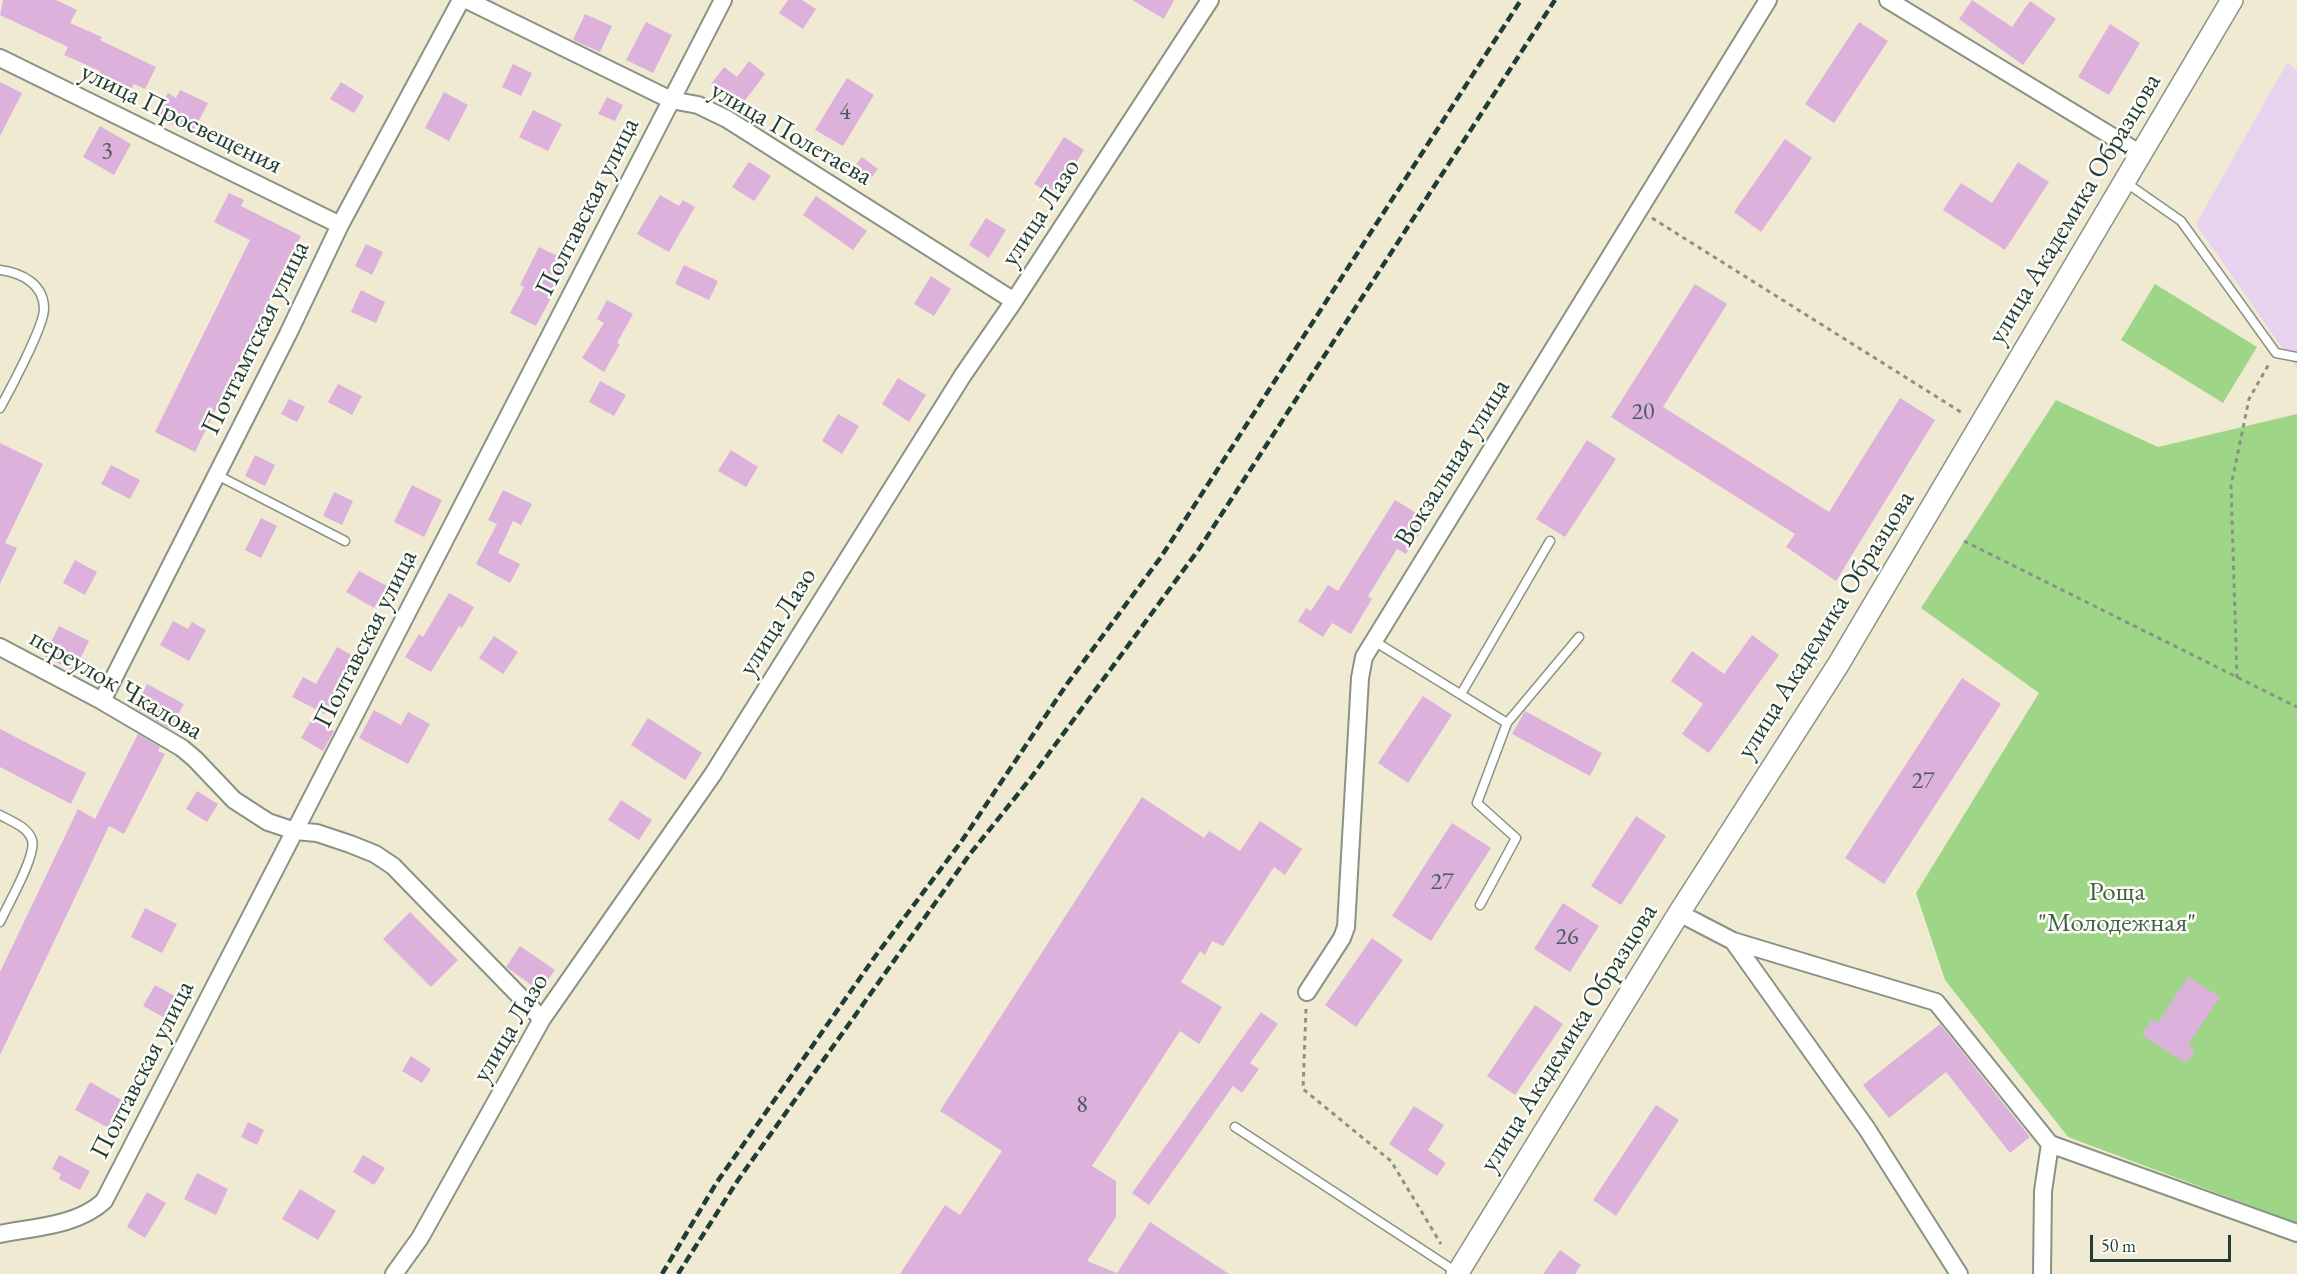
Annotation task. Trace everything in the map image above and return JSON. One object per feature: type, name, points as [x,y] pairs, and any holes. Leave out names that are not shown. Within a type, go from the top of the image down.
[{"type":"street","name":"Почтамтская улица","points":[[102,701],[288,334],[340,225],[461,0]]},
{"type":"street","name":"улица Полетаева","points":[[467,0],[671,100],[698,105],[727,119],[1014,301]]},
{"type":"street","name":"Полтавская улица","points":[[0,1234],[79,1218],[104,1201],[723,0]]},
{"type":"street","name":"улица Лазо","points":[[394,1274],[420,1238],[542,1019],[713,774],[957,384],[1014,301],[1210,0]]},
{"type":"street","name":"Вокзальная улица","points":[[1307,992],[1342,938],[1346,927],[1360,678],[1364,657],[1768,0]]},
{"type":"street","points":[[1888,0],[2141,154]]},
{"type":"street","name":"улица Академика Образцова","points":[[1458,1273],[1679,913],[1838,665],[2232,0]]},
{"type":"street","name":"улица Просвещения","points":[[0,58],[340,225]]},
{"type":"street","name":"переулок Чкалова","points":[[0,647],[102,701],[182,748],[234,800],[276,826],[317,833],[350,844],[375,854],[393,866],[542,1019]]},
{"type":"street","points":[[1679,913],[1733,941],[1936,1002],[2050,1144],[2297,1233]]},
{"type":"street","points":[[1733,941],[1867,1129],[1959,1274]]},
{"type":"street","points":[[2042,1274],[2043,1191],[2050,1144]]},
{"type":"lane","points":[[2124,182],[2181,221],[2276,353],[2297,357]]},
{"type":"lane","points":[[0,270],[27,277],[39,290],[44,310],[38,329],[0,408]]},
{"type":"lane","points":[[217,475],[345,541]]},
{"type":"lane","points":[[1461,694],[1550,541]]},
{"type":"lane","points":[[1480,904],[1516,838],[1477,803],[1507,723],[1579,637]]},
{"type":"lane","points":[[1374,641],[1507,723]]},
{"type":"lane","points":[[0,815],[26,830],[33,842],[31,855],[0,922]]},
{"type":"lane","points":[[1235,1126],[1458,1273]]},
{"type":"path","points":[[1638,210],[1981,424]]},
{"type":"path","points":[[2237,678],[2231,486],[2249,399],[2276,353]]},
{"type":"path","points":[[1964,541],[2297,707]]},
{"type":"path","points":[[1307,992],[1303,1089],[1390,1161],[1458,1273]]},
{"type":"shaded area","points":[[2287,63],[2297,70],[2297,369],[2196,224]]},
{"type":"green space","points":[[2155,284],[2257,347],[2223,403],[2121,340]]},
{"type":"green space","name":"Роща \"Молодежная\"","points":[[2056,400],[2158,447],[2297,414],[2297,1223],[2068,1137],[1945,980],[1916,893],[2039,693],[1921,608]]},
{"type":"building","points":[[3,0],[56,0],[77,10],[70,23],[102,37],[100,40],[156,67],[145,89],[134,84],[126,99],[94,83],[100,71],[64,55],[68,47],[0,15]]},
{"type":"building","points":[[788,0],[802,0],[816,9],[803,29],[779,13]]},
{"type":"building","points":[[1132,0],[1174,0],[1164,19]]},
{"type":"building","points":[[1972,0],[2012,27],[2030,1],[2056,19],[2023,65],[1959,19]]},
{"type":"building","points":[[585,14],[612,26],[600,52],[573,40]]},
{"type":"building","points":[[646,22],[672,35],[653,73],[626,60]]},
{"type":"building","points":[[1859,22],[1888,41],[1834,123],[1805,104]]},
{"type":"building","points":[[2110,24],[2140,43],[2109,95],[2078,77]]},
{"type":"building","points":[[749,61],[765,74],[740,107],[711,84],[724,67],[737,77]]},
{"type":"building","points":[[513,64],[532,73],[521,96],[502,87]]},
{"type":"building","points":[[847,78],[874,95],[843,146],[815,130]]},
{"type":"building","points":[[0,82],[22,93],[0,136]]},
{"type":"building","points":[[341,82],[364,96],[354,113],[330,99]]},
{"type":"building","points":[[180,90],[208,103],[192,134],[156,116],[168,93],[176,98]]},
{"type":"building","points":[[444,92],[468,105],[449,141],[425,128]]},
{"type":"building","points":[[607,97],[623,105],[615,121],[598,114]]},
{"type":"building","points":[[533,110],[562,124],[548,151],[519,137]]},
{"type":"building","points":[[100,126],[131,144],[114,175],[83,157]]},
{"type":"building","points":[[1064,137],[1084,150],[1055,197],[1034,184]]},
{"type":"building","points":[[1785,139],[1812,158],[1761,232],[1734,212]]},
{"type":"building","points":[[862,157],[878,169],[867,183],[851,171]]},
{"type":"building","points":[[749,162],[771,176],[754,201],[732,187]]},
{"type":"building","points":[[2018,162],[2049,182],[2005,250],[1943,210],[1961,183],[1992,203]]},
{"type":"building","points":[[229,193],[244,200],[241,206],[301,236],[195,452],[155,432],[250,240],[214,222]]},
{"type":"building","points":[[660,195],[679,206],[683,200],[695,207],[669,252],[637,234]]},
{"type":"building","points":[[816,196],[867,231],[853,250],[803,215]]},
{"type":"building","points":[[986,218],[1006,230],[989,258],[969,245]]},
{"type":"building","points":[[366,244],[383,252],[372,275],[355,266]]},
{"type":"building","points":[[539,247],[570,262],[536,326],[510,313],[524,287],[520,285]]},
{"type":"building","points":[[684,265],[718,281],[709,300],[675,284]]},
{"type":"building","points":[[931,276],[951,289],[934,316],[914,304]]},
{"type":"building","points":[[1695,284],[1727,304],[1663,407],[1829,512],[1900,398],[1935,420],[1836,581],[1786,547],[1795,534],[1611,417]]},
{"type":"building","points":[[361,290],[385,302],[376,323],[351,312]]},
{"type":"building","points":[[607,300],[633,314],[604,372],[582,358],[604,323],[597,319]]},
{"type":"building","points":[[898,378],[926,395],[909,422],[882,404]]},
{"type":"building","points":[[600,381],[626,395],[614,416],[589,402]]},
{"type":"building","points":[[338,384],[362,396],[352,415],[328,402]]},
{"type":"building","points":[[289,399],[305,407],[297,422],[281,414]]},
{"type":"building","points":[[838,414],[859,426],[842,454],[822,441]]},
{"type":"building","points":[[1587,440],[1616,459],[1565,537],[1536,519]]},
{"type":"building","points":[[0,443],[43,464],[5,543],[17,548],[0,584]]},
{"type":"building","points":[[731,450],[758,467],[746,487],[718,471]]},
{"type":"building","points":[[255,455],[275,465],[265,486],[245,476]]},
{"type":"building","points":[[111,465],[140,480],[130,499],[101,484]]},
{"type":"building","points":[[412,485],[442,500],[424,537],[394,522]]},
{"type":"building","points":[[503,490],[532,504],[521,525],[513,521],[498,553],[520,564],[510,583],[476,564],[497,524],[488,520]]},
{"type":"building","points":[[334,492],[353,501],[342,525],[323,516]]},
{"type":"building","points":[[1395,500],[1428,520],[1406,554],[1397,549],[1368,596],[1372,599],[1351,634],[1332,623],[1323,637],[1298,621],[1306,608],[1311,611],[1328,585],[1338,591]]},
{"type":"building","points":[[261,518],[277,526],[261,558],[245,550]]},
{"type":"building","points":[[75,560],[97,572],[85,595],[63,583]]},
{"type":"building","points":[[359,571],[387,586],[374,608],[346,592]]},
{"type":"building","points":[[449,593],[474,607],[462,628],[459,626],[431,672],[405,657],[419,634],[423,637]]},
{"type":"building","points":[[173,621],[188,629],[192,622],[206,630],[189,661],[160,645]]},
{"type":"building","points":[[59,626],[89,641],[74,671],[44,656]]},
{"type":"building","points":[[1752,635],[1779,655],[1709,753],[1682,734],[1703,704],[1671,681],[1692,651],[1724,674]]},
{"type":"building","points":[[494,636],[518,652],[503,674],[479,658]]},
{"type":"building","points":[[337,647],[355,657],[325,714],[292,697],[303,677],[316,684]]},
{"type":"building","points":[[1962,678],[2001,704],[1884,884],[1845,858]]},
{"type":"building","points":[[147,684],[184,704],[170,729],[135,708]]},
{"type":"building","points":[[1423,696],[1452,715],[1408,783],[1378,763]]},
{"type":"building","points":[[374,710],[401,725],[408,712],[430,724],[408,764],[359,738]]},
{"type":"building","points":[[1525,711],[1602,753],[1590,776],[1512,734]]},
{"type":"building","points":[[648,718],[702,753],[685,780],[631,745]]},
{"type":"building","points":[[312,719],[334,731],[323,751],[301,738]]},
{"type":"building","points":[[0,729],[86,773],[71,804],[0,767]]},
{"type":"building","points":[[138,734],[160,747],[158,751],[165,754],[124,834],[109,826],[0,1055],[0,972],[78,809],[95,819]]},
{"type":"building","points":[[197,791],[218,804],[207,822],[186,809]]},
{"type":"building","points":[[1142,797],[1204,838],[1209,831],[1240,851],[1260,821],[1302,849],[1285,875],[1274,867],[1223,946],[1212,941],[1205,955],[1200,951],[1181,982],[1222,1007],[1199,1044],[1180,1031],[1092,1166],[1116,1181],[1116,1217],[1087,1261],[1117,1273],[1150,1222],[1229,1274],[900,1274],[945,1205],[960,1215],[1002,1151],[940,1111]]},
{"type":"building","points":[[621,800],[652,820],[639,840],[608,820]]},
{"type":"building","points":[[1636,816],[1666,836],[1621,905],[1591,886]]},
{"type":"building","points":[[1452,823],[1491,848],[1431,941],[1392,916]]},
{"type":"building","points":[[1563,903],[1599,926],[1570,972],[1534,949]]},
{"type":"building","points":[[145,908],[177,924],[162,953],[131,937]]},
{"type":"building","points":[[410,912],[458,960],[431,987],[383,939]]},
{"type":"building","points":[[1372,938],[1403,960],[1356,1027],[1325,1005]]},
{"type":"building","points":[[520,946],[555,970],[540,991],[506,967]]},
{"type":"building","points":[[2188,977],[2220,997],[2188,1045],[2195,1050],[2186,1063],[2142,1035],[2152,1019],[2158,1023]]},
{"type":"building","points":[[155,985],[178,998],[167,1019],[143,1006]]},
{"type":"building","points":[[1535,1005],[1563,1024],[1515,1095],[1487,1076]]},
{"type":"building","points":[[1261,1012],[1278,1024],[1250,1063],[1259,1069],[1242,1093],[1233,1086],[1149,1205],[1132,1193]]},
{"type":"building","points":[[1940,1024],[2030,1137],[2010,1153],[1946,1072],[1889,1118],[1863,1085]]},
{"type":"building","points":[[411,1056],[431,1069],[422,1083],[402,1071]]},
{"type":"building","points":[[90,1082],[125,1102],[111,1129],[75,1110]]},
{"type":"building","points":[[1656,1105],[1679,1120],[1616,1216],[1593,1200]]},
{"type":"building","points":[[1414,1106],[1444,1125],[1428,1150],[1446,1163],[1437,1176],[1389,1144]]},
{"type":"building","points":[[248,1122],[264,1130],[257,1145],[241,1137]]},
{"type":"building","points":[[59,1155],[90,1171],[80,1190],[59,1179],[61,1174],[52,1169]]},
{"type":"building","points":[[363,1155],[385,1168],[374,1185],[353,1172]]},
{"type":"building","points":[[197,1173],[228,1189],[216,1215],[184,1199]]},
{"type":"building","points":[[300,1189],[336,1211],[318,1240],[282,1219]]},
{"type":"building","points":[[147,1192],[166,1203],[145,1238],[127,1227]]},
{"type":"building","points":[[1560,1250],[1581,1265],[1575,1274],[1543,1274]]},
{"type":"railway","points":[[662,1274],[717,1182],[874,958],[961,842],[1067,684],[1161,557],[1521,0]]},
{"type":"railway","points":[[678,1274],[738,1180],[970,854],[1030,779],[1199,549],[1555,0]]}]
